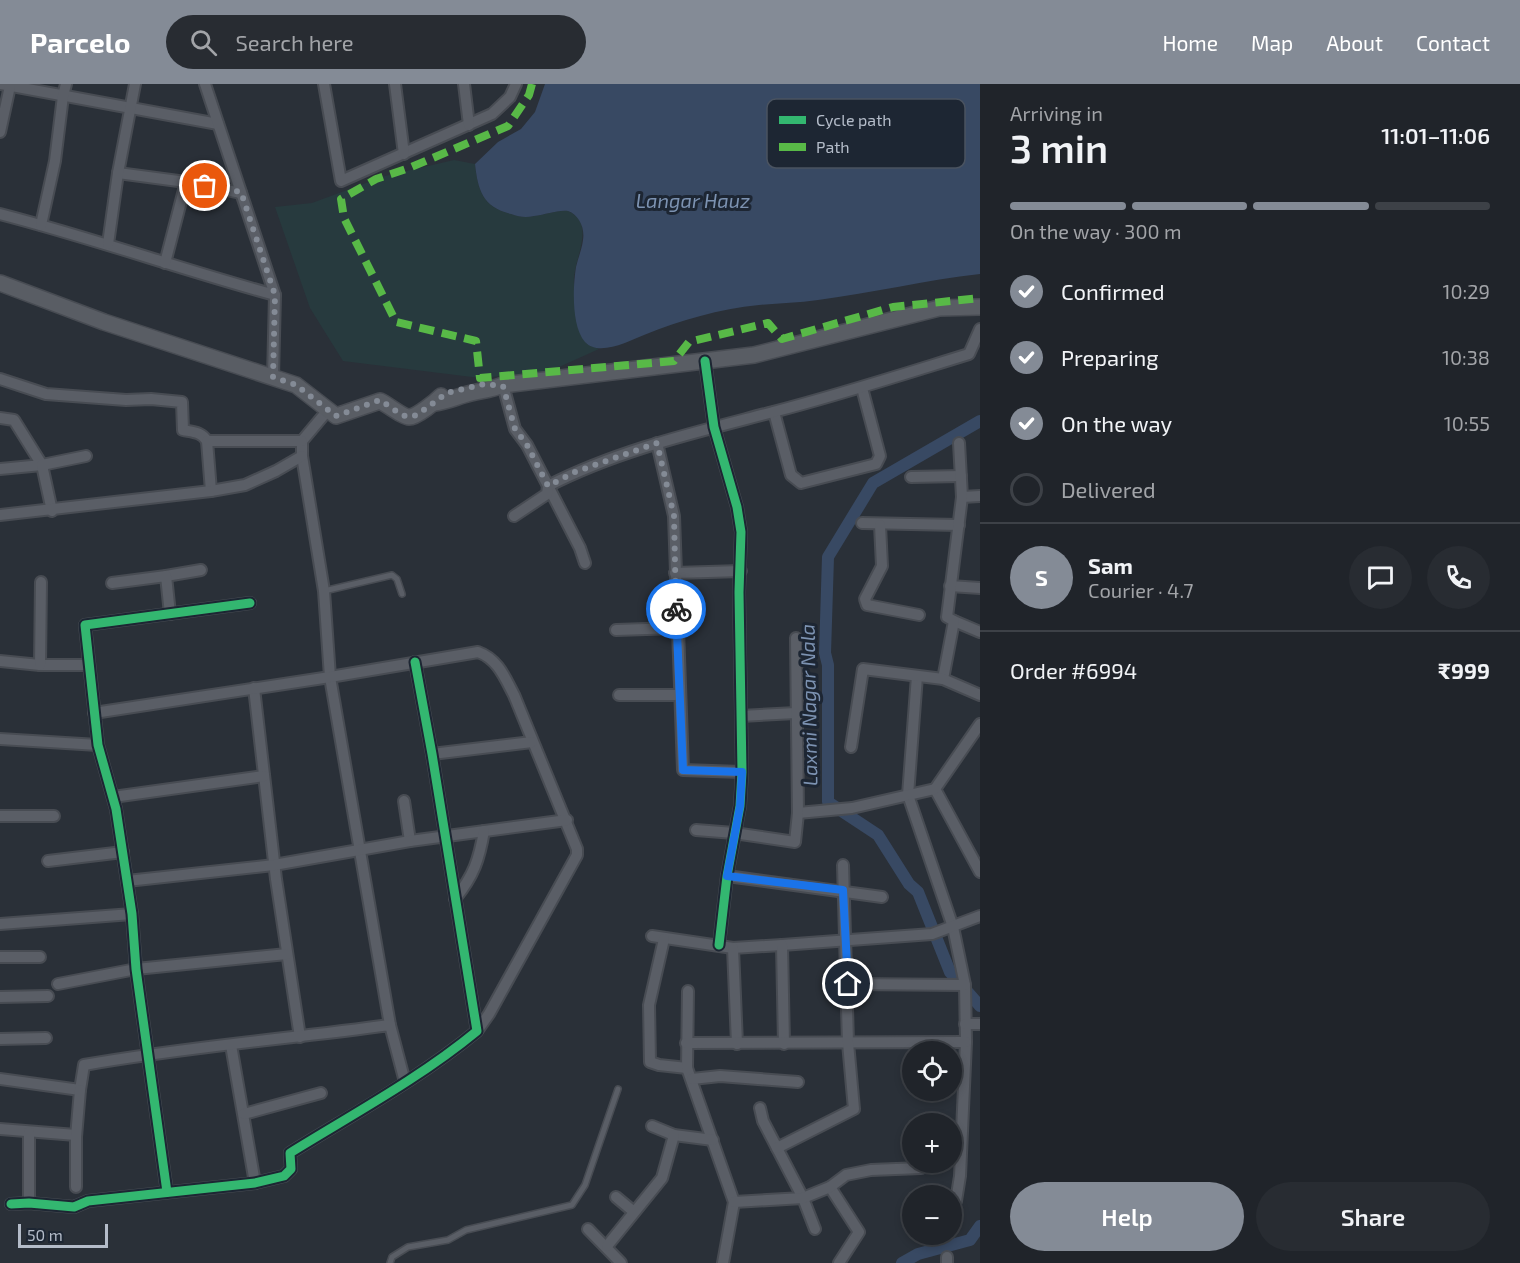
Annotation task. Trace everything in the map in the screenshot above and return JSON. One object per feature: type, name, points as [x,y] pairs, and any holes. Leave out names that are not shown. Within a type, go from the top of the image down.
[{"type":"street","points":[[41,225],[55,160],[66,84]]},
{"type":"street","points":[[108,244],[118,173],[135,84]]},
{"type":"street","points":[[205,84],[275,295],[273,377]]},
{"type":"street","points":[[324,84],[340,181],[469,125],[500,108],[510,97],[516,84]]},
{"type":"street","points":[[395,84],[404,154]]},
{"type":"street","points":[[464,84],[469,125]]},
{"type":"street","points":[[0,132],[5,85],[218,124]]},
{"type":"street","points":[[118,173],[241,192]]},
{"type":"street","points":[[165,263],[186,183]]},
{"type":"street","points":[[0,214],[275,295]]},
{"type":"street","points":[[0,283],[104,322],[296,385],[336,416],[380,400],[402,415],[410,417],[435,403],[475,392],[497,389],[501,386],[754,356],[939,308],[980,307]]},
{"type":"street","points":[[548,486],[575,472],[657,443],[862,388],[969,354],[980,328]]},
{"type":"street","points":[[705,361],[714,427],[737,507],[741,532],[742,772],[740,806],[727,876],[719,945]]},
{"type":"street","points":[[0,379],[45,394],[182,402],[183,430],[197,432],[207,441],[211,491]]},
{"type":"street","points":[[501,386],[515,429],[527,445],[580,548],[585,563]]},
{"type":"street","points":[[774,412],[791,476],[801,483],[876,464],[880,456],[862,388]]},
{"type":"street","points":[[328,410],[302,441],[302,456],[324,591],[330,677],[390,1025],[405,1082]]},
{"type":"street","points":[[0,418],[14,420],[42,465],[52,510]]},
{"type":"street","points":[[207,441],[302,441]]},
{"type":"street","points":[[657,443],[674,516],[676,628],[683,770],[742,772]]},
{"type":"street","points":[[959,443],[962,497],[947,617],[980,632]]},
{"type":"street","points":[[0,469],[42,465],[86,456]]},
{"type":"street","points":[[0,515],[211,491],[245,485],[302,456]]},
{"type":"street","points":[[911,477],[961,476]]},
{"type":"street","points":[[514,516],[547,494],[548,486]]},
{"type":"street","points":[[962,497],[980,496]]},
{"type":"street","points":[[862,523],[959,525]]},
{"type":"street","points":[[880,525],[882,566],[865,599],[867,605],[919,615]]},
{"type":"street","points":[[112,583],[201,570]]},
{"type":"street","points":[[675,573],[741,571]]},
{"type":"street","points":[[166,576],[170,614]]},
{"type":"street","points":[[40,665],[41,582]]},
{"type":"street","points":[[951,585],[980,588]]},
{"type":"street","points":[[167,1192],[136,969],[132,914],[113,796],[99,745],[85,625],[250,603]]},
{"type":"street","points":[[943,679],[954,621]]},
{"type":"street","points":[[616,630],[676,628]]},
{"type":"street","points":[[696,830],[795,842],[798,813],[796,638]]},
{"type":"street","points":[[11,1204],[29,1203],[74,1207],[88,1201],[255,1183],[288,1173],[291,1169],[290,1153],[405,1082],[454,1050],[477,1031],[489,1014],[577,855],[576,843],[567,820],[514,695],[504,676],[488,655],[478,652],[330,677],[94,712]]},
{"type":"street","points":[[0,661],[40,665],[88,665]]},
{"type":"street","points":[[415,662],[477,1031]]},
{"type":"street","points":[[851,747],[863,669],[943,679],[980,695]]},
{"type":"street","points":[[917,676],[908,795],[953,927],[965,1024],[959,1185]]},
{"type":"street","points":[[254,688],[274,865],[300,1037]]},
{"type":"street","points":[[618,695],[679,694]]},
{"type":"street","points":[[741,716],[796,713]]},
{"type":"street","points":[[798,813],[852,808],[935,789],[980,724]]},
{"type":"street","points":[[0,739],[99,745]]},
{"type":"street","points":[[432,754],[532,742]]},
{"type":"street","points":[[113,796],[264,776]]},
{"type":"street","points":[[935,789],[980,872]]},
{"type":"street","points":[[404,801],[410,841]]},
{"type":"street","points":[[0,816],[54,816]]},
{"type":"street","points":[[127,881],[274,865],[410,841],[567,820]]},
{"type":"street","points":[[455,898],[469,881],[480,858],[484,831]]},
{"type":"street","points":[[48,861],[123,852]]},
{"type":"street","points":[[777,1148],[854,1109],[848,1043],[843,865]]},
{"type":"street","points":[[727,876],[882,897]]},
{"type":"street","points":[[0,924],[132,914]]},
{"type":"street","points":[[652,936],[733,948],[936,933],[980,916]]},
{"type":"street","points":[[664,939],[649,1005],[650,1062],[687,1068]]},
{"type":"street","points":[[782,945],[784,1044]]},
{"type":"street","points":[[733,948],[737,1044]]},
{"type":"street","points":[[58,984],[136,969],[287,954]]},
{"type":"street","points":[[0,957],[40,957]]},
{"type":"street","points":[[848,984],[962,988]]},
{"type":"street","points":[[688,991],[687,1068],[734,1202],[723,1263]]},
{"type":"street","points":[[0,997],[48,996]]},
{"type":"street","points":[[965,1024],[980,1024]]},
{"type":"street","points":[[76,1187],[76,1135],[84,1065],[149,1053],[390,1025]]},
{"type":"street","points":[[0,1039],[46,1038]]},
{"type":"street","points":[[686,1043],[966,1042]]},
{"type":"street","points":[[231,1045],[255,1183]]},
{"type":"street","points":[[692,1079],[720,1076],[798,1082]]},
{"type":"street","points":[[0,1079],[80,1090]]},
{"type":"street","points":[[244,1114],[321,1094]]},
{"type":"street","points":[[760,1108],[763,1121],[803,1198],[815,1229]]},
{"type":"street","points":[[652,1126],[674,1135],[713,1140]]},
{"type":"street","points":[[0,1130],[76,1135]]},
{"type":"street","points":[[29,1132],[29,1203]]},
{"type":"street","points":[[607,1246],[662,1178],[674,1135]]},
{"type":"street","points":[[734,1202],[803,1198],[830,1187],[846,1175],[871,1170],[902,1169]]},
{"type":"street","points":[[830,1187],[859,1232],[838,1263]]},
{"type":"street","points":[[616,1197],[634,1212]]},
{"type":"street","points":[[588,1229],[621,1263]]},
{"type":"lane","points":[[324,591],[392,575],[395,576],[402,594]]},
{"type":"lane","points":[[390,1263],[392,1257],[408,1247],[448,1240],[466,1230],[572,1205],[585,1185],[618,1089]]},
{"type":"green space","points":[[454,160],[475,164],[480,190],[488,202],[502,211],[525,217],[568,211],[577,217],[583,233],[574,275],[576,299],[587,344],[599,349],[548,372],[480,378],[343,361],[310,308],[275,207],[312,203],[385,176]]},
{"type":"water","name":"Langar Hauz","points":[[545,84],[980,84],[980,274],[818,300],[729,309],[686,320],[622,344],[606,348],[591,346],[580,335],[575,316],[574,284],[583,235],[578,219],[568,211],[525,217],[502,211],[484,197],[476,174],[475,164],[498,142],[521,129],[535,112]]},
{"type":"waterway","name":"Laxmi Nagar Nala","points":[[980,421],[873,483],[828,557],[825,653],[828,665],[828,802],[878,835],[909,884],[918,892],[950,972],[980,1006]]},
{"type":"waterway","name":"Laxmi Nagar Nala","points":[[902,1263],[918,1254],[970,1240],[980,1226]]},
{"type":"marked path","points":[[532,84],[529,95],[508,126],[409,168],[376,179],[341,199],[344,218],[396,322],[476,341],[480,378],[674,361],[689,342],[768,323],[782,339],[893,307],[980,298]]},
{"type":"cycle path","points":[[705,361],[714,427],[737,507],[741,532],[739,592],[742,772],[740,806],[727,876],[719,945]]},
{"type":"cycle path","points":[[167,1192],[136,969],[132,914],[116,809],[98,745],[85,625],[250,603]]},
{"type":"cycle path","points":[[11,1204],[29,1203],[74,1207],[88,1201],[255,1183],[284,1176],[291,1169],[290,1153],[409,1080],[477,1031],[415,662]]},
{"type":"way so far","points":[[205,186],[241,192],[275,295],[273,377],[296,385],[336,416],[380,400],[402,415],[410,417],[417,415],[447,393],[473,385],[503,386],[515,429],[527,445],[548,486],[575,472],[657,443],[674,516],[676,609]]},
{"type":"route","points":[[676,609],[683,770],[742,772],[740,806],[727,876],[843,890],[848,984]]}]
